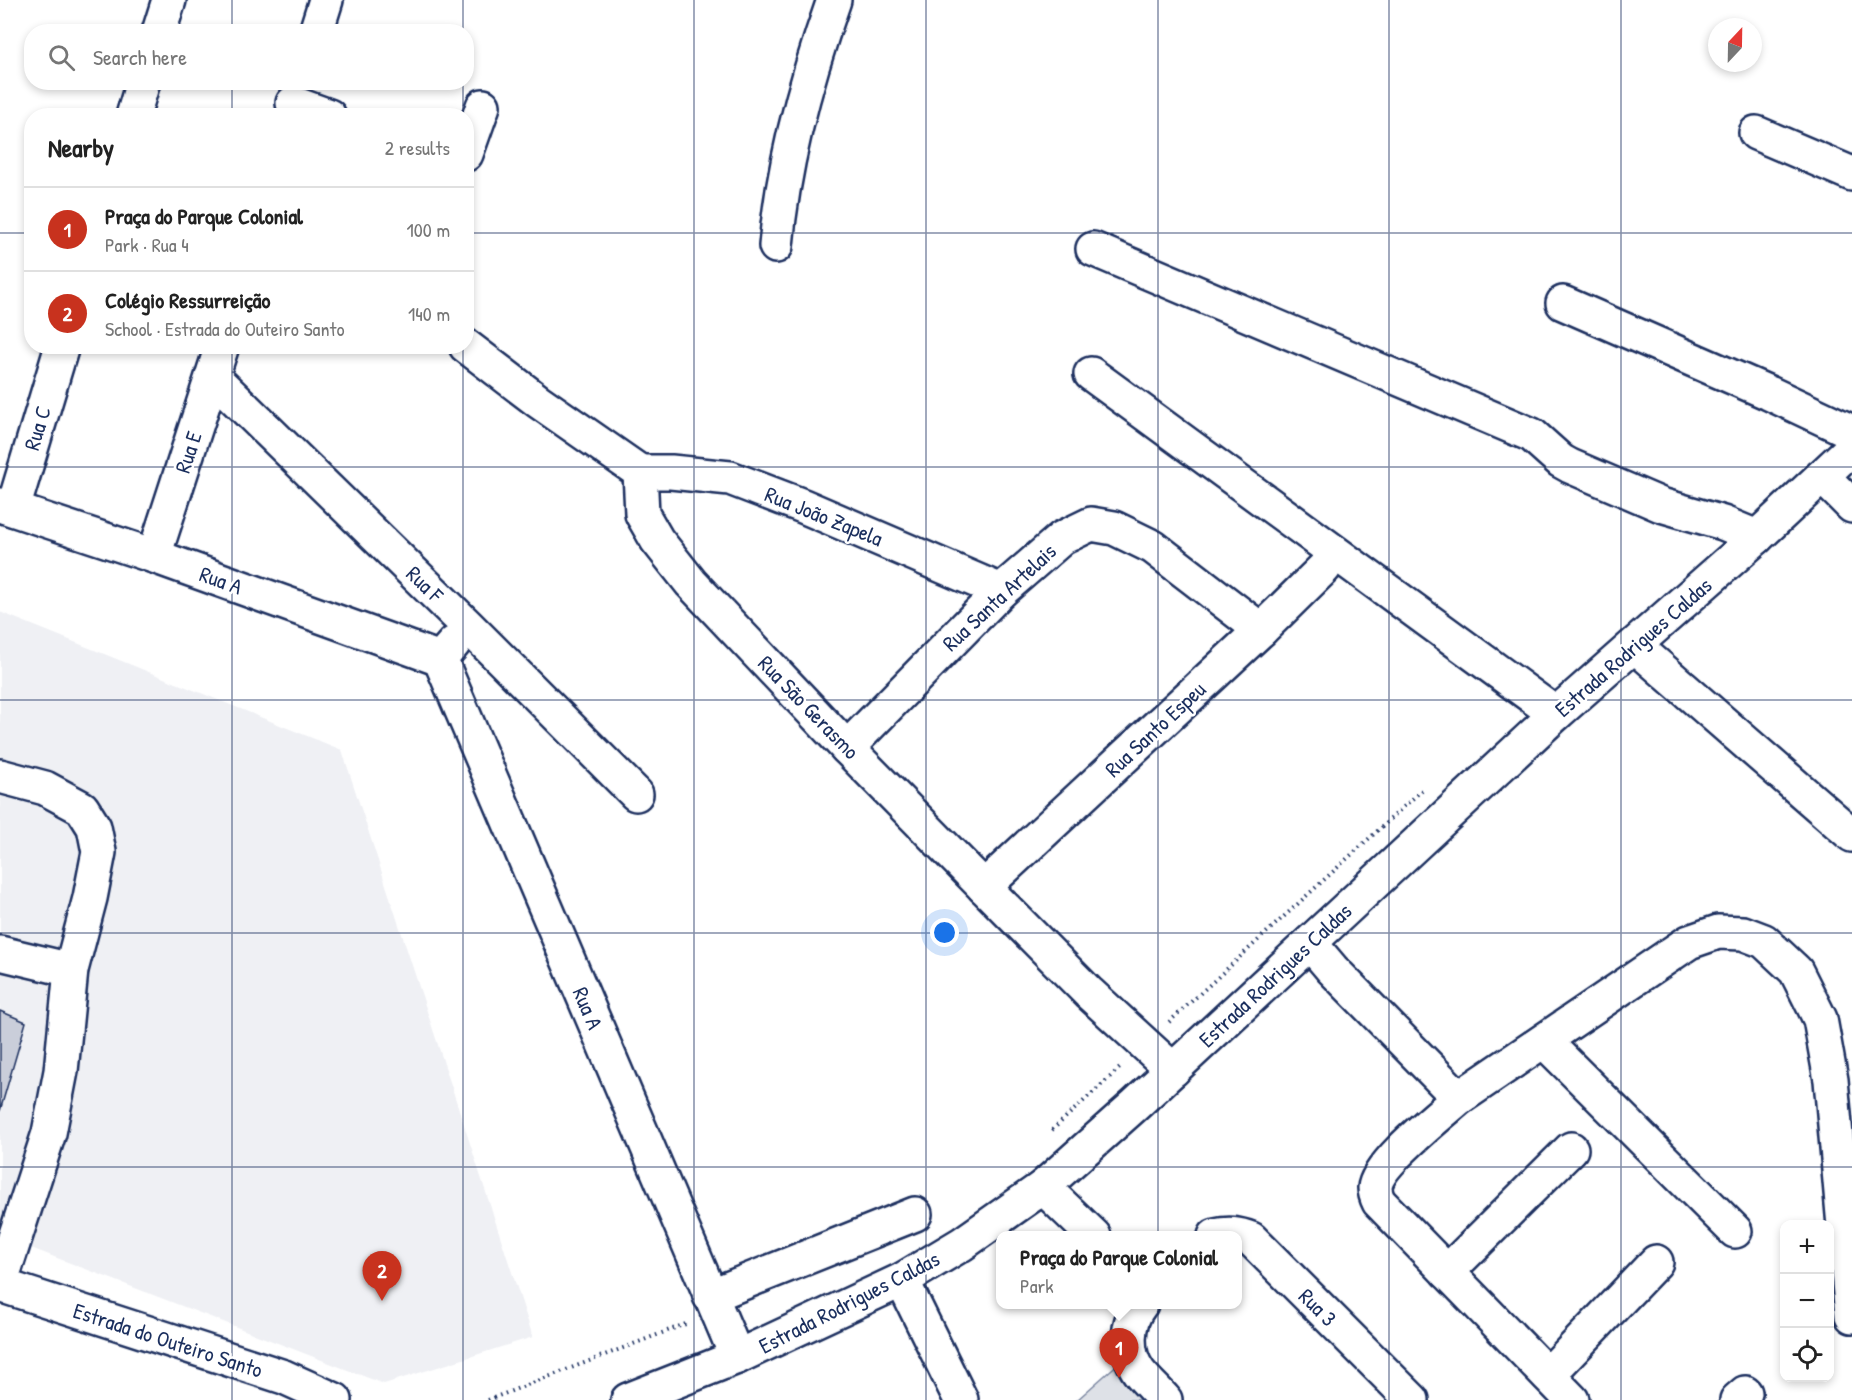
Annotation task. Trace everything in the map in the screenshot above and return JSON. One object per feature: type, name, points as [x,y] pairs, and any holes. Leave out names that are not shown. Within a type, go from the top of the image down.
[{"type":"street","points":[[162,24],[169,0]]},
{"type":"street","points":[[318,24],[326,0]]},
{"type":"street","points":[[776,246],[779,212],[808,77],[834,0]]},
{"type":"street","points":[[135,108],[141,90]]},
{"type":"street","points":[[294,100],[312,108]]},
{"type":"street","points":[[474,131],[483,106]]},
{"type":"street","points":[[1756,133],[1852,174]]},
{"type":"street","points":[[1093,249],[1532,435],[1561,461],[1570,466],[1661,505],[1723,523],[1757,537]]},
{"type":"street","points":[[1563,303],[1852,432]]},
{"type":"street","points":[[474,352],[538,401],[640,472]]},
{"type":"street","name":"Rua C","points":[[6,507],[59,354]]},
{"type":"street","name":"Rua E","points":[[154,556],[217,362]]},
{"type":"street","name":"Rua F","points":[[217,362],[468,626],[636,794]]},
{"type":"street","points":[[1091,374],[1556,714]]},
{"type":"street","name":"Estrada Rodrigues Caldas","points":[[628,1400],[737,1357],[902,1280],[962,1244],[1043,1188],[1556,714],[1757,537],[1852,448]]},
{"type":"street","name":"Rua João Zapela","points":[[640,472],[671,472],[730,478],[803,506],[1001,591]]},
{"type":"street","name":"Rua São Gerasmo","points":[[640,472],[642,514],[657,540],[691,583],[847,748],[984,887],[1089,993],[1173,1070]]},
{"type":"street","points":[[1822,476],[1852,506]]},
{"type":"street","name":"Rua A","points":[[6,507],[154,556],[440,659],[737,1357]]},
{"type":"street","name":"Rua Santa Artelais","points":[[847,748],[1001,591],[1062,538],[1091,524],[1114,528],[1153,548],[1262,630]]},
{"type":"street","name":"Rua Santo Espeu","points":[[984,887],[1262,630],[1324,568]]},
{"type":"street","points":[[440,659],[468,626]]},
{"type":"street","points":[[1635,646],[1852,835]]},
{"type":"street","points":[[0,776],[45,788],[82,808],[94,827],[99,852],[90,898],[71,970],[61,1071],[49,1133],[0,1284]]},
{"type":"street","points":[[1572,1400],[1378,1202],[1375,1188],[1378,1176],[1400,1150],[1459,1098],[1689,942],[1718,932],[1743,933],[1764,941],[1796,971],[1820,1019],[1831,1080],[1852,1316]]},
{"type":"street","points":[[1310,943],[1332,969],[1459,1098]]},
{"type":"street","points":[[0,953],[71,970]]},
{"type":"street","points":[[1544,1041],[1735,1231]]},
{"type":"street","points":[[1447,1272],[1571,1149]]},
{"type":"street","points":[[1043,1188],[1089,1231]]},
{"type":"street","points":[[710,1296],[915,1214]]},
{"type":"street","name":"Rua 3","points":[[1242,1235],[1251,1239],[1412,1400]]},
{"type":"street","points":[[1548,1375],[1656,1262]]},
{"type":"street","points":[[902,1280],[962,1400]]},
{"type":"street","name":"Estrada do Outeiro Santo","points":[[0,1284],[284,1377],[335,1400]]},
{"type":"street","points":[[1137,1309],[1129,1336],[1132,1356],[1137,1370],[1165,1400]]},
{"type":"shaded area","points":[[0,612],[342,750],[533,1337],[384,1384],[0,1236]]},
{"type":"shaded area","points":[[1121,1361],[1148,1400],[1077,1400]]},
{"type":"building","points":[[0,1011],[26,1022],[0,1111]]},
{"type":"place","name":"Colégio Ressurreição","points":[[382,1301]]},
{"type":"place","name":"Praça do Parque Colonial","points":[[1119,1378]]}]
